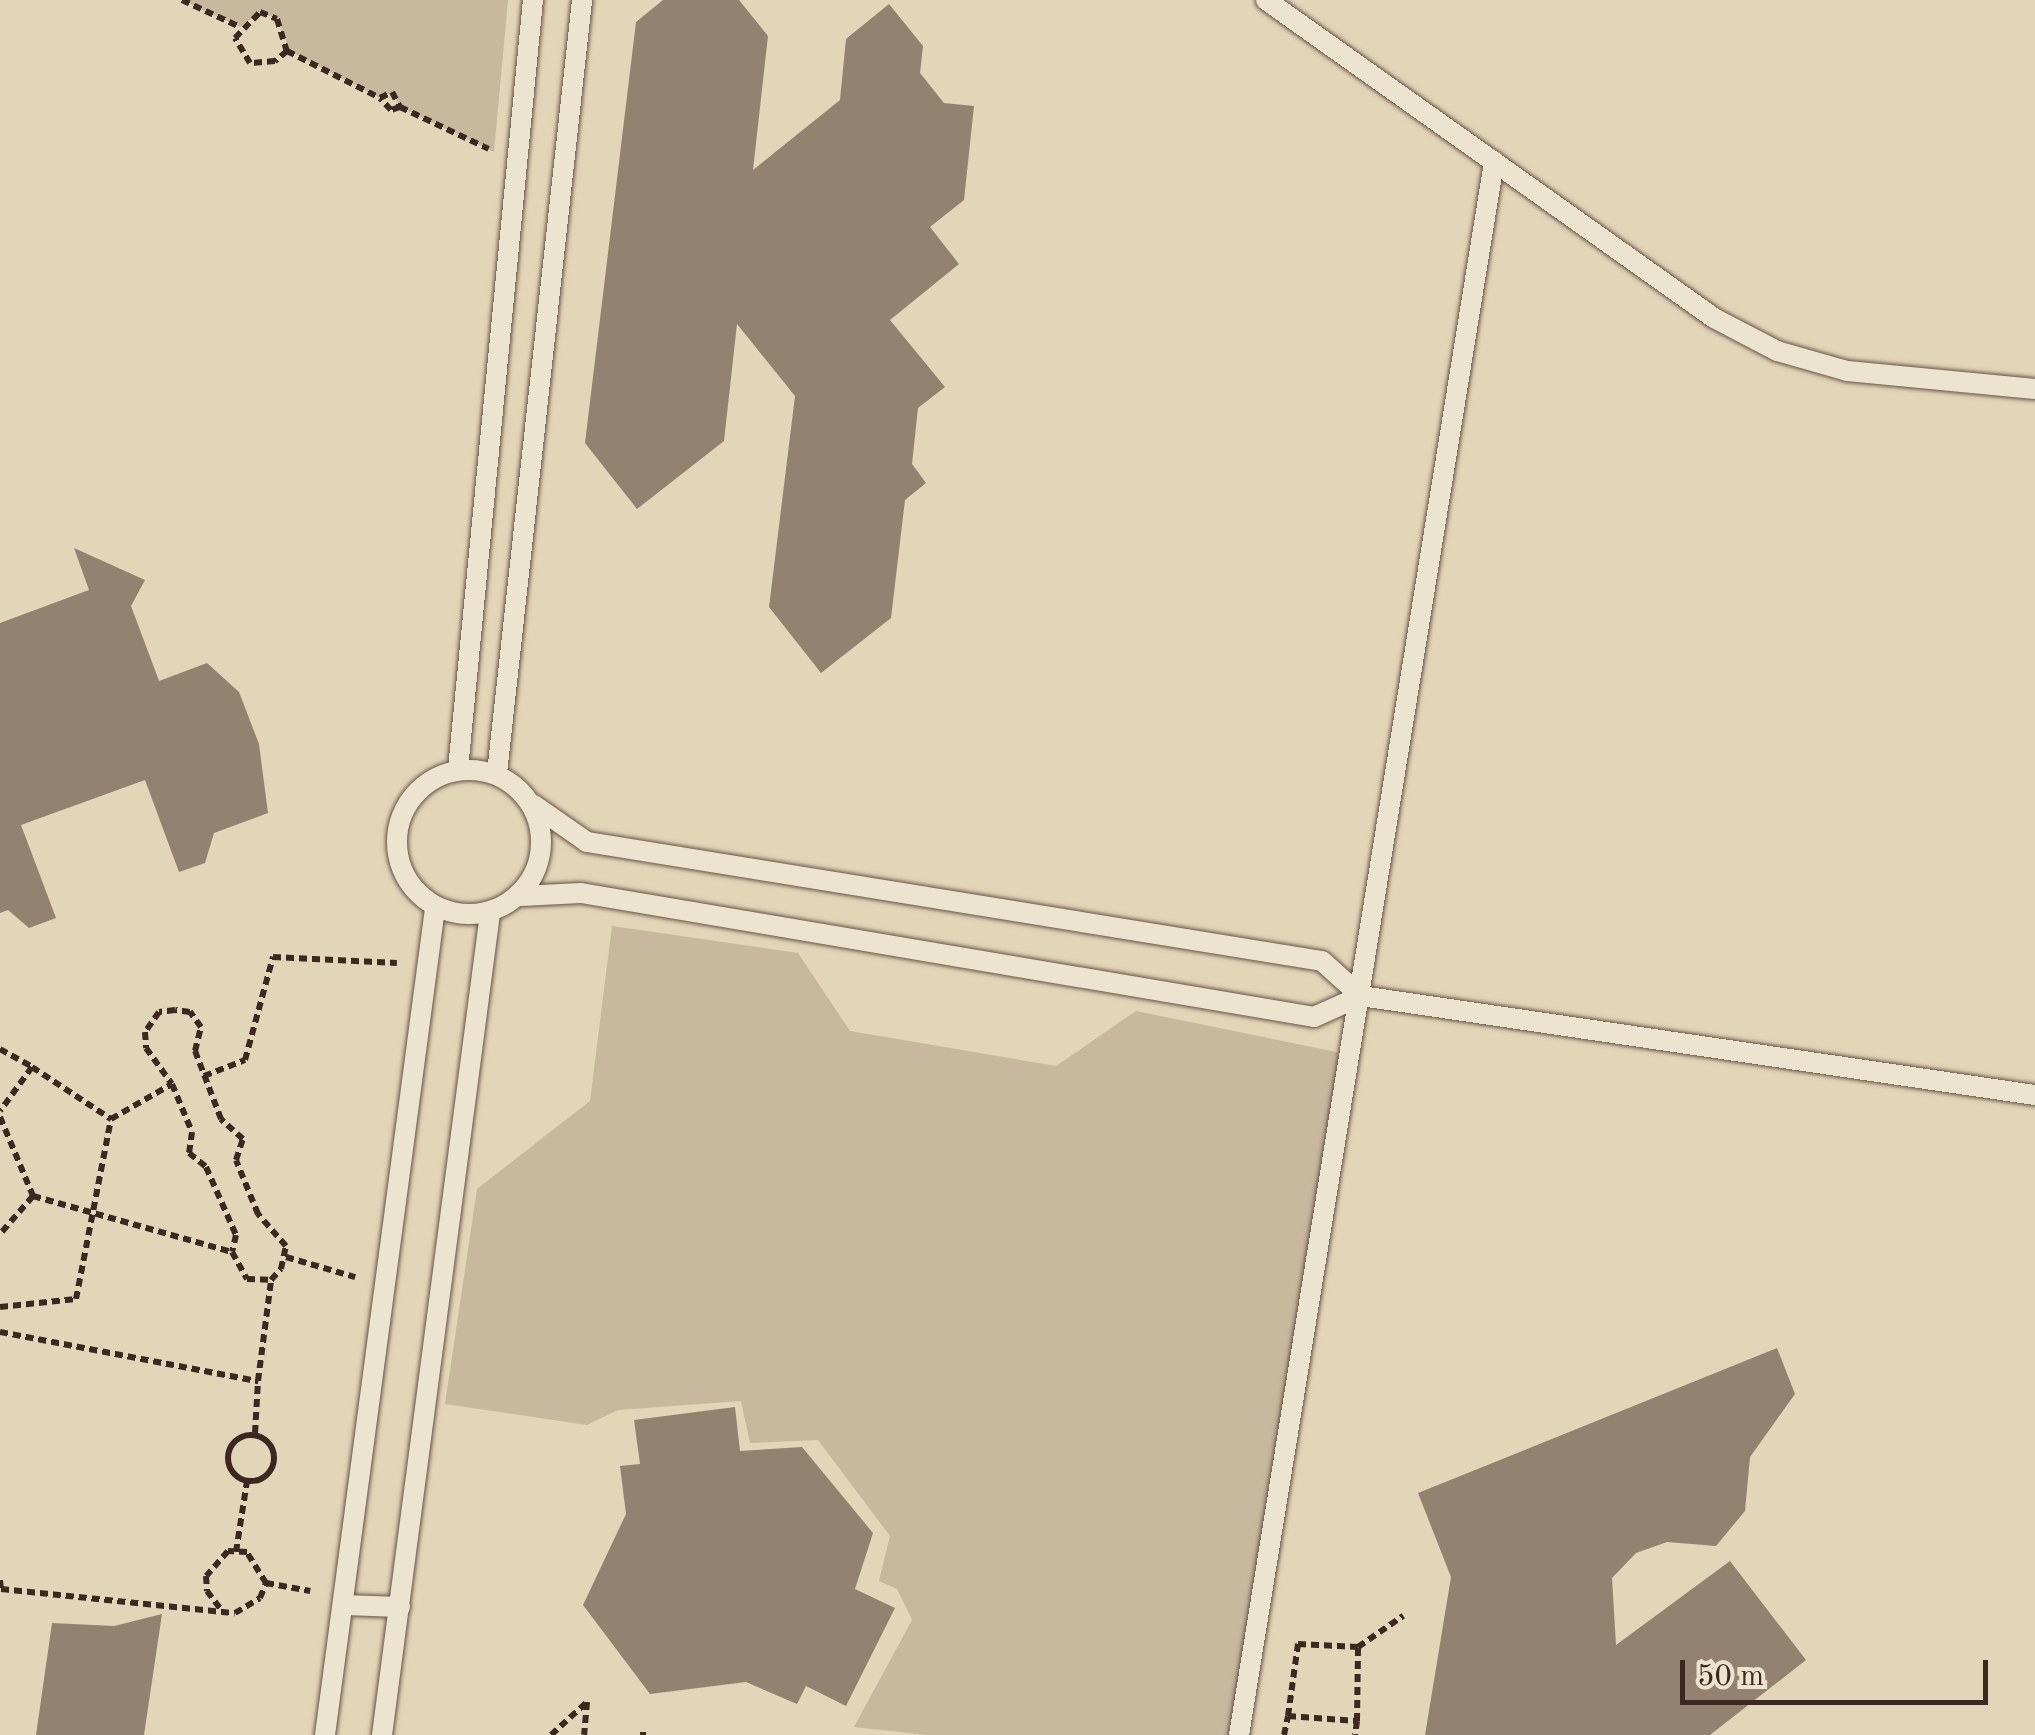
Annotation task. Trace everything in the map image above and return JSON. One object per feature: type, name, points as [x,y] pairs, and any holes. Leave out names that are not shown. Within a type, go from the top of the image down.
[{"type":"lane","points":[[458,769],[534,0]]},
{"type":"lane","points":[[497,773],[582,0]]},
{"type":"lane","points":[[1266,0],[1714,318],[1777,351],[1847,371],[2035,389]]},
{"type":"lane","points":[[1239,1735],[1494,162]]},
{"type":"lane","points":[[1361,996],[1322,961],[587,842],[497,773],[458,769],[427,781],[402,812],[396,852],[408,882],[435,908],[490,914],[521,896],[581,894],[1314,1016],[1361,996],[2035,1095]]},
{"type":"lane","points":[[521,896],[543,852],[534,804]]},
{"type":"lane","points":[[325,1735],[435,908]]},
{"type":"lane","points":[[382,1735],[490,914]]},
{"type":"lane","points":[[344,1605],[400,1608]]},
{"type":"path","points":[[182,0],[240,27]]},
{"type":"path","points":[[287,50],[275,60],[250,62],[236,38],[240,27],[260,12],[278,18],[287,50],[380,98],[392,110],[400,107]]},
{"type":"path","points":[[380,98],[392,92],[400,107],[494,152]]},
{"type":"path","points":[[204,1076],[244,1060],[274,957],[397,963]]},
{"type":"path","points":[[256,1434],[258,1381],[271,1280],[286,1258],[281,1235],[258,1214],[236,1160],[243,1139],[221,1119],[204,1076],[195,1051],[201,1027],[190,1012],[160,1012],[145,1032],[146,1048],[172,1084],[192,1132],[188,1154],[206,1167],[236,1234],[232,1252],[246,1279],[271,1280]]},
{"type":"path","points":[[0,1049],[112,1119]]},
{"type":"path","points":[[32,1067],[0,1114],[33,1196]]},
{"type":"path","points":[[0,1307],[76,1299],[112,1119],[172,1084]]},
{"type":"path","points":[[33,1196],[232,1252]]},
{"type":"path","points":[[0,1234],[33,1196]]},
{"type":"path","points":[[286,1258],[355,1277]]},
{"type":"path","points":[[0,1332],[258,1381]]},
{"type":"path","points":[[256,1434],[273,1449],[274,1460],[270,1472],[246,1482],[237,1478],[227,1457],[232,1443],[256,1434]]},
{"type":"path","points":[[236,1552],[246,1482]]},
{"type":"path","points":[[222,1611],[206,1576],[215,1560],[236,1552],[259,1563],[266,1584]]},
{"type":"path","points":[[0,1580],[0,1588],[222,1611],[246,1610],[266,1584]]},
{"type":"path","points":[[266,1584],[310,1592]]},
{"type":"path","points":[[1284,1735],[1298,1644],[1358,1647],[1402,1616]]},
{"type":"path","points":[[1355,1735],[1358,1647]]},
{"type":"path","points":[[551,1735],[588,1702],[584,1735]]},
{"type":"path","points":[[1288,1716],[1358,1721]]},
{"type":"shaded area","points":[[182,0],[508,0],[494,152],[400,107],[392,92],[380,98],[291,52],[277,19],[260,12],[240,27]]},
{"type":"shaded area","points":[[612,926],[798,953],[850,1031],[1056,1066],[1136,1011],[1351,1055],[1239,1735],[926,1735],[854,1727],[912,1620],[897,1589],[879,1581],[890,1536],[818,1440],[750,1443],[741,1401],[618,1410],[587,1425],[445,1404],[477,1189],[590,1101]]},
{"type":"building","points":[[663,0],[739,0],[768,36],[753,170],[840,100],[846,39],[889,4],[923,46],[920,73],[944,103],[974,106],[964,200],[930,227],[959,264],[890,320],[945,387],[918,408],[912,464],[926,483],[905,500],[891,618],[821,673],[769,607],[795,396],[737,324],[724,441],[637,509],[585,443],[636,22]]},
{"type":"building","points":[[74,548],[145,580],[131,606],[159,681],[207,663],[239,692],[259,744],[268,813],[214,833],[205,863],[179,872],[145,780],[21,825],[56,918],[29,928],[8,910],[0,913],[0,623],[89,590]]},
{"type":"building","points":[[1777,1348],[1795,1394],[1750,1457],[1745,1511],[1716,1546],[1667,1542],[1636,1553],[1612,1578],[1616,1645],[1730,1561],[1806,1660],[1710,1735],[1425,1735],[1451,1577],[1418,1493]]},
{"type":"building","points":[[735,1407],[740,1451],[802,1447],[873,1533],[855,1589],[895,1608],[846,1706],[806,1686],[797,1704],[746,1682],[650,1694],[583,1605],[626,1514],[620,1466],[640,1464],[634,1420]]},
{"type":"building","points":[[162,1614],[144,1735],[36,1735],[52,1623],[114,1626]]}]
